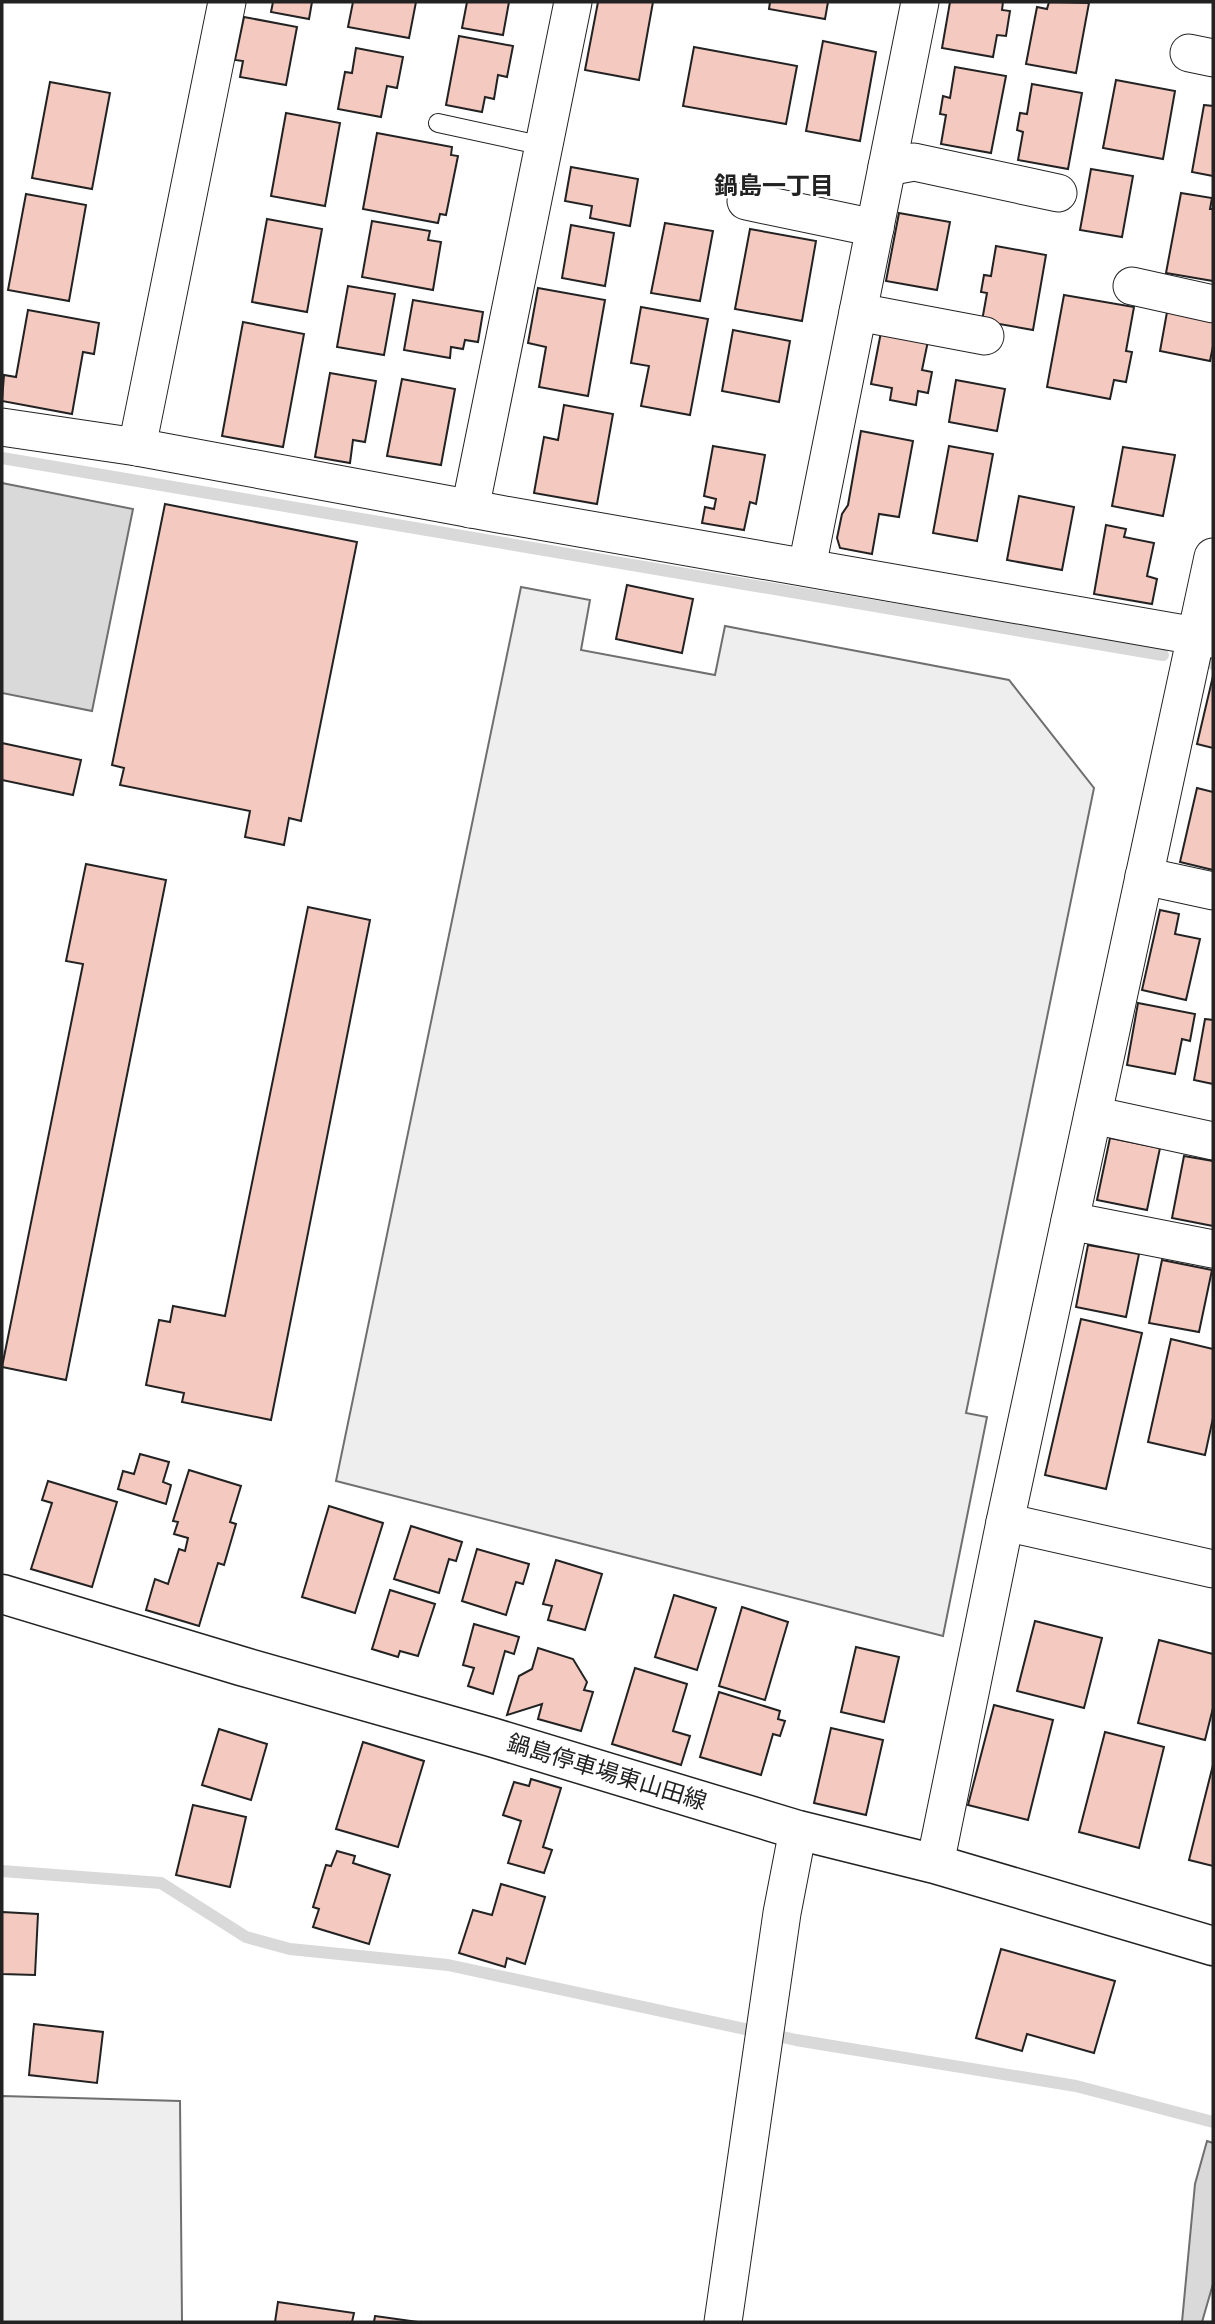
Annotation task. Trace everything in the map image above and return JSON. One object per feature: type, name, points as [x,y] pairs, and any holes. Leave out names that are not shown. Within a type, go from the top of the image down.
[{"type":"main road","name":"鍋島停車場東山田線","points":[[2,1594],[798,1830],[935,1864],[1213,1946]]},
{"type":"street","points":[[136,447],[226,2]]},
{"type":"street","points":[[470,509],[573,2]]},
{"type":"street","points":[[807,567],[920,2]]},
{"type":"street","points":[[887,167],[914,162],[1058,192]]},
{"type":"street","points":[[746,201],[875,228]]},
{"type":"street","points":[[1132,286],[1213,304]]},
{"type":"street","points":[[858,312],[985,336]]},
{"type":"street","points":[[2,427],[136,447],[470,509],[1204,637]]},
{"type":"street","points":[[935,1864],[1005,1522],[1144,876],[1204,637],[1213,557]]},
{"type":"street","points":[[1144,876],[1213,891]]},
{"type":"street","points":[[1093,1115],[1213,1141]]},
{"type":"street","points":[[1070,1221],[1213,1249]]},
{"type":"street","points":[[1005,1522],[1213,1569]]},
{"type":"street","points":[[723,2322],[782,1913],[798,1830]]},
{"type":"lane","points":[[438,123],[544,146]]},
{"type":"shaded area","points":[[2,483],[133,509],[92,711],[2,693]]},
{"type":"shaded area","points":[[521,587],[590,600],[581,650],[715,675],[725,626],[1009,680],[1094,788],[966,1413],[987,1417],[943,1636],[336,1481]]},
{"type":"shaded area","points":[[2,2096],[180,2101],[182,2322],[2,2322]]},
{"type":"shaded area","points":[[1207,2141],[1213,2143],[1213,2284],[1202,2322],[1182,2322],[1195,2184]]},
{"type":"building","points":[[273,2],[312,2],[309,19],[271,12]]},
{"type":"building","points":[[353,2],[416,2],[409,38],[348,27]]},
{"type":"building","points":[[467,2],[509,2],[503,35],[462,28]]},
{"type":"building","points":[[598,2],[653,2],[639,80],[585,70]]},
{"type":"building","points":[[770,2],[828,2],[825,19],[769,9]]},
{"type":"building","points":[[950,2],[1003,2],[1002,10],[1010,11],[1006,36],[997,35],[993,57],[942,48]]},
{"type":"building","points":[[1049,2],[1089,3],[1076,73],[1026,64],[1037,7],[1047,9]]},
{"type":"building","points":[[244,17],[297,27],[286,85],[240,77],[243,61],[235,60]]},
{"type":"building","points":[[459,36],[513,46],[507,77],[498,75],[494,99],[485,97],[482,112],[446,105]]},
{"type":"building","points":[[823,41],[876,52],[860,141],[806,131]]},
{"type":"building","points":[[694,47],[797,66],[786,124],[683,106]]},
{"type":"building","points":[[356,48],[403,57],[397,88],[387,86],[381,117],[338,109],[345,72],[352,73]]},
{"type":"building","points":[[955,67],[1006,76],[991,153],[941,144],[946,115],[940,114],[943,96],[950,98]]},
{"type":"building","points":[[1116,80],[1175,91],[1163,159],[1103,148]]},
{"type":"building","points":[[50,82],[110,93],[92,189],[32,178]]},
{"type":"building","points":[[1032,84],[1082,93],[1068,169],[1018,160],[1023,132],[1017,130],[1020,113],[1027,114]]},
{"type":"building","points":[[1204,105],[1213,106],[1213,176],[1192,172]]},
{"type":"building","points":[[286,113],[340,123],[325,206],[271,196]]},
{"type":"building","points":[[377,133],[452,147],[451,155],[458,156],[446,215],[440,214],[438,223],[363,209]]},
{"type":"building","points":[[571,167],[638,179],[630,226],[590,218],[592,206],[565,201]]},
{"type":"building","points":[[1091,169],[1133,176],[1122,237],[1080,230]]},
{"type":"building","points":[[1181,193],[1212,198],[1210,209],[1213,209],[1213,281],[1166,273]]},
{"type":"building","points":[[26,194],[86,205],[69,301],[8,290]]},
{"type":"building","points":[[899,213],[950,222],[937,290],[886,281]]},
{"type":"building","points":[[267,219],[322,229],[307,312],[252,302]]},
{"type":"building","points":[[372,221],[430,231],[428,240],[441,242],[433,290],[362,277]]},
{"type":"building","points":[[665,223],[713,231],[700,301],[651,293]]},
{"type":"building","points":[[571,225],[614,233],[605,286],[562,278]]},
{"type":"building","points":[[750,229],[816,241],[802,321],[735,309]]},
{"type":"building","points":[[996,246],[1046,255],[1033,330],[982,321],[987,293],[981,292],[984,275],[991,276]]},
{"type":"building","points":[[348,286],[395,294],[384,355],[337,347]]},
{"type":"building","points":[[538,288],[605,300],[588,396],[539,387],[546,347],[528,343]]},
{"type":"building","points":[[1064,295],[1134,307],[1126,351],[1132,352],[1126,382],[1114,380],[1110,399],[1047,387]]},
{"type":"building","points":[[413,300],[483,312],[478,342],[465,340],[463,349],[451,347],[450,358],[404,350]]},
{"type":"building","points":[[641,307],[708,319],[690,415],[641,406],[649,366],[631,363]]},
{"type":"building","points":[[28,310],[99,323],[94,354],[83,352],[72,414],[2,401],[4,375],[16,377]]},
{"type":"building","points":[[1167,312],[1213,320],[1210,361],[1160,351]]},
{"type":"building","points":[[243,322],[304,334],[283,447],[222,436]]},
{"type":"building","points":[[733,330],[790,341],[779,402],[722,391]]},
{"type":"building","points":[[881,332],[928,341],[922,370],[932,372],[928,393],[918,391],[916,405],[890,400],[892,388],[871,384]]},
{"type":"building","points":[[330,373],[376,381],[365,442],[353,440],[350,463],[315,457]]},
{"type":"building","points":[[402,379],[455,389],[441,465],[387,456]]},
{"type":"building","points":[[956,380],[1005,389],[997,431],[949,422]]},
{"type":"building","points":[[564,405],[613,414],[597,504],[534,493],[544,437],[558,440]]},
{"type":"building","points":[[861,431],[913,441],[899,517],[879,514],[872,554],[840,548],[837,538],[842,514],[848,505]]},
{"type":"building","points":[[713,446],[765,455],[756,504],[750,502],[744,530],[702,523],[705,507],[714,509],[716,499],[704,496]]},
{"type":"building","points":[[949,446],[993,454],[977,541],[933,533]]},
{"type":"building","points":[[1123,447],[1175,455],[1163,516],[1112,506]]},
{"type":"building","points":[[1019,496],[1074,507],[1062,570],[1007,560]]},
{"type":"building","points":[[165,504],[357,542],[301,821],[289,818],[284,845],[245,837],[250,811],[120,785],[124,768],[112,765]]},
{"type":"building","points":[[1106,525],[1126,529],[1124,537],[1154,543],[1147,576],[1157,579],[1152,604],[1094,594]]},
{"type":"building","points":[[627,585],[693,599],[682,653],[616,639]]},
{"type":"building","points":[[1213,676],[1213,748],[1197,744]]},
{"type":"building","points":[[2,743],[81,760],[73,795],[2,780]]},
{"type":"building","points":[[1197,788],[1213,792],[1213,870],[1180,862]]},
{"type":"building","points":[[86,864],[166,880],[66,1380],[2,1367],[83,964],[66,961]]},
{"type":"building","points":[[308,907],[370,920],[271,1420],[182,1402],[184,1393],[146,1385],[159,1320],[170,1322],[173,1306],[225,1316]]},
{"type":"building","points":[[1160,910],[1179,914],[1175,934],[1200,939],[1186,1000],[1142,990]]},
{"type":"building","points":[[1138,1003],[1195,1014],[1190,1041],[1182,1039],[1175,1074],[1127,1065]]},
{"type":"building","points":[[1205,1019],[1213,1020],[1213,1084],[1194,1080]]},
{"type":"building","points":[[1110,1138],[1160,1148],[1147,1210],[1097,1200]]},
{"type":"building","points":[[1184,1156],[1213,1161],[1213,1226],[1172,1218]]},
{"type":"building","points":[[1088,1245],[1139,1254],[1126,1317],[1076,1307]]},
{"type":"building","points":[[1162,1260],[1212,1270],[1199,1332],[1149,1323]]},
{"type":"building","points":[[1081,1319],[1142,1333],[1106,1489],[1045,1475]]},
{"type":"building","points":[[1171,1339],[1213,1349],[1213,1418],[1205,1455],[1148,1442]]},
{"type":"building","points":[[140,1454],[169,1462],[163,1482],[171,1485],[166,1504],[118,1489],[123,1471],[134,1474]]},
{"type":"building","points":[[189,1470],[241,1486],[230,1522],[236,1524],[224,1565],[218,1563],[199,1626],[146,1610],[155,1579],[168,1584],[179,1549],[185,1551],[188,1538],[174,1534],[178,1522],[173,1521]]},
{"type":"building","points":[[48,1481],[117,1502],[92,1587],[31,1569],[52,1503],[42,1500]]},
{"type":"building","points":[[329,1506],[383,1523],[355,1613],[302,1597]]},
{"type":"building","points":[[411,1526],[462,1542],[456,1561],[449,1559],[439,1593],[394,1579]]},
{"type":"building","points":[[477,1549],[529,1564],[523,1584],[516,1582],[506,1615],[462,1601]]},
{"type":"building","points":[[556,1560],[602,1574],[585,1630],[548,1620],[552,1606],[543,1604]]},
{"type":"building","points":[[390,1590],[435,1604],[418,1656],[400,1651],[398,1657],[372,1649]]},
{"type":"building","points":[[674,1595],[716,1608],[697,1670],[655,1657]]},
{"type":"building","points":[[742,1607],[788,1622],[765,1700],[719,1686]]},
{"type":"building","points":[[1035,1621],[1102,1638],[1084,1708],[1017,1691]]},
{"type":"building","points":[[474,1624],[519,1637],[514,1654],[505,1651],[493,1694],[468,1686],[474,1668],[463,1665]]},
{"type":"building","points":[[1159,1640],[1213,1654],[1213,1708],[1205,1740],[1138,1723]]},
{"type":"building","points":[[856,1647],[899,1657],[884,1722],[841,1712]]},
{"type":"building","points":[[538,1648],[573,1659],[587,1682],[584,1690],[593,1692],[581,1731],[538,1719],[542,1704],[507,1715],[519,1676],[532,1669]]},
{"type":"building","points":[[635,1668],[687,1684],[673,1731],[690,1736],[681,1765],[612,1744]]},
{"type":"building","points":[[719,1692],[780,1711],[778,1719],[785,1721],[780,1736],[773,1734],[761,1775],[700,1757]]},
{"type":"building","points":[[994,1705],[1053,1720],[1028,1820],[968,1805]]},
{"type":"building","points":[[831,1728],[883,1740],[866,1815],[814,1803]]},
{"type":"building","points":[[219,1729],[267,1744],[251,1800],[202,1785]]},
{"type":"building","points":[[1105,1732],[1164,1747],[1139,1848],[1079,1832]]},
{"type":"building","points":[[363,1742],[424,1761],[398,1847],[336,1829]]},
{"type":"building","points":[[1213,1765],[1213,1866],[1189,1860]]},
{"type":"building","points":[[531,1779],[561,1788],[543,1847],[552,1850],[544,1873],[508,1863],[521,1821],[503,1815],[514,1782],[529,1786]]},
{"type":"building","points":[[193,1805],[246,1817],[230,1887],[176,1875]]},
{"type":"building","points":[[337,1851],[355,1856],[353,1863],[390,1875],[369,1944],[313,1927],[319,1909],[313,1907],[326,1865],[331,1866]]},
{"type":"building","points":[[501,1884],[545,1897],[525,1964],[507,1958],[505,1967],[459,1953],[473,1910],[492,1915]]},
{"type":"building","points":[[2,1912],[38,1914],[35,1975],[2,1974]]},
{"type":"building","points":[[1001,1949],[1115,1981],[1094,2053],[1027,2034],[1022,2051],[976,2038]]},
{"type":"building","points":[[34,2024],[103,2032],[97,2083],[29,2075]]},
{"type":"building","points":[[278,2302],[354,2313],[352,2322],[275,2322]]},
{"type":"building","points":[[375,2316],[418,2322],[374,2322]]},
{"type":"waterway","points":[[2,458],[1163,655]]},
{"type":"waterway","points":[[2,1871],[161,1883],[246,1937],[290,1949],[448,1965],[796,2040],[1076,2086],[1213,2122]]},
{"type":"district","name":"鍋島一丁目","points":[[774,186]]}]
